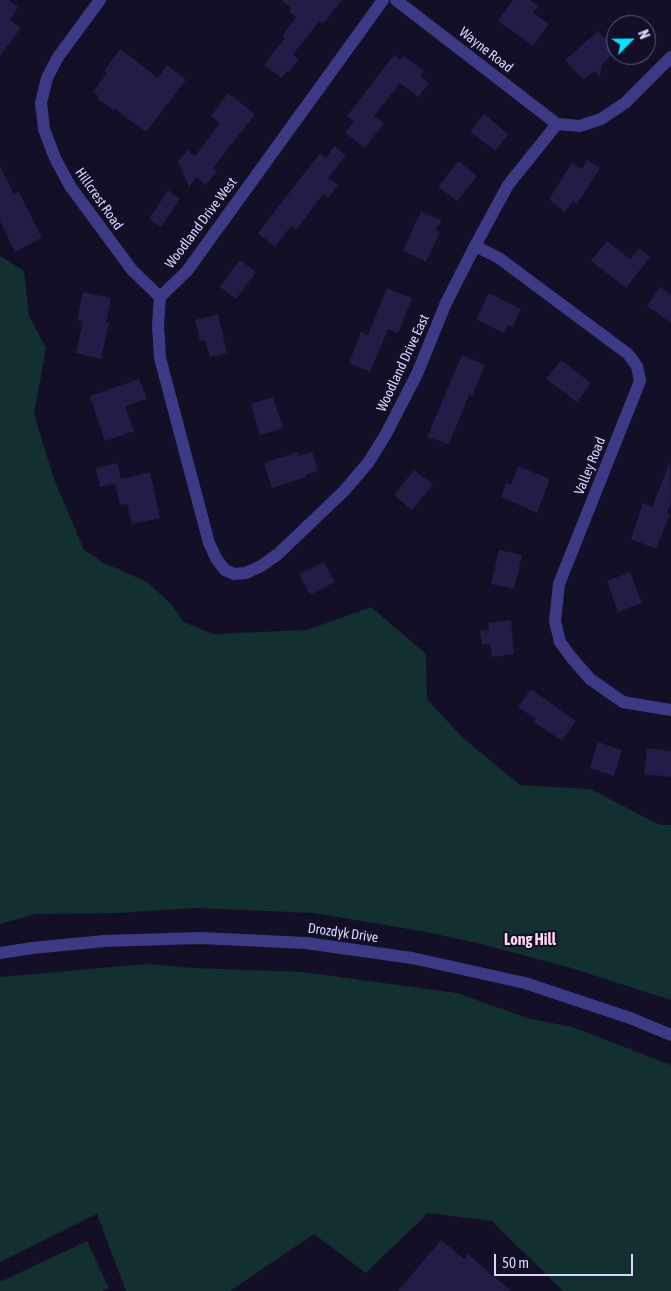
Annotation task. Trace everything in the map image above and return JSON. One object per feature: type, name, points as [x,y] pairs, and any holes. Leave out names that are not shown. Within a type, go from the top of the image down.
[{"type":"street","name":"Hillcrest Road","points":[[100,0],[58,57],[46,78],[42,103],[44,128],[55,158],[70,186],[132,270],[160,297]]},
{"type":"street","name":"Woodland Drive West","points":[[160,297],[187,271],[383,0]]},
{"type":"street","name":"Wayne Road","points":[[396,0],[557,124]]},
{"type":"street","points":[[557,124],[580,126],[601,119],[625,103],[671,57]]},
{"type":"street","name":"Woodland Drive East","points":[[160,297],[158,325],[160,358],[209,544],[225,570],[234,574],[246,573],[261,566],[278,554],[344,491],[368,463],[386,434],[417,374],[446,303],[474,246],[508,185],[557,124]]},
{"type":"street","name":"Valley Road","points":[[474,246],[499,258],[628,354],[638,366],[640,381],[559,584],[555,622],[560,642],[571,658],[590,679],[623,702],[671,710]]},
{"type":"street","name":"Drozdyk Drive","points":[[0,953],[32,948],[114,941],[200,938],[306,943],[412,958],[525,983],[630,1018],[671,1035]]},
{"type":"green space","points":[[0,256],[24,271],[29,316],[46,348],[34,414],[54,479],[84,550],[104,563],[147,582],[171,604],[184,622],[213,634],[307,630],[371,607],[426,654],[427,699],[463,738],[520,785],[590,789],[660,825],[671,825],[671,1000],[568,967],[477,943],[426,932],[314,913],[196,908],[117,913],[36,914],[0,924]]},
{"type":"green space","points":[[147,964],[193,968],[302,972],[457,993],[527,1018],[572,1027],[671,1065],[671,1291],[563,1291],[492,1221],[428,1213],[366,1273],[314,1234],[230,1291],[126,1291],[97,1214],[0,1262],[0,977]]},
{"type":"green space","points":[[87,1241],[109,1288],[102,1291],[0,1291],[0,1282]]},
{"type":"building","points":[[0,0],[8,0],[18,7],[10,20],[21,28],[0,56]]},
{"type":"building","points":[[281,0],[342,0],[323,24],[319,22],[293,54],[299,59],[282,78],[264,65],[285,38],[282,36],[296,17],[289,11],[291,8]]},
{"type":"building","points":[[513,0],[530,0],[538,6],[533,13],[549,24],[533,46],[498,21]]},
{"type":"building","points":[[598,31],[604,38],[606,36],[606,61],[602,64],[600,77],[595,71],[583,80],[565,60]]},
{"type":"building","points":[[120,49],[158,78],[167,65],[186,80],[146,132],[98,99],[98,96],[93,92],[107,73],[104,71]]},
{"type":"building","points":[[394,55],[400,60],[404,56],[424,71],[420,76],[429,83],[418,97],[400,83],[374,116],[384,123],[365,148],[345,133],[354,122],[347,116]]},
{"type":"building","points":[[228,93],[255,114],[213,168],[217,171],[206,185],[196,177],[189,187],[178,162],[187,150],[195,156],[220,123],[211,116]]},
{"type":"building","points":[[484,114],[508,134],[495,151],[470,131]]},
{"type":"building","points":[[334,146],[346,155],[328,178],[338,185],[328,198],[323,194],[296,230],[291,226],[275,247],[258,233],[320,153],[326,158]]},
{"type":"building","points":[[587,160],[600,168],[577,204],[573,201],[565,212],[549,199],[572,163],[582,169]]},
{"type":"building","points":[[458,161],[477,176],[457,201],[438,187]]},
{"type":"building","points":[[0,166],[14,194],[19,192],[42,238],[15,252],[0,221]]},
{"type":"building","points":[[168,190],[180,199],[161,227],[149,219]]},
{"type":"building","points":[[421,211],[442,221],[435,230],[440,232],[426,262],[403,251]]},
{"type":"building","points":[[607,241],[630,259],[639,248],[650,257],[626,288],[591,261]]},
{"type":"building","points":[[240,260],[256,272],[236,299],[220,287]]},
{"type":"building","points":[[660,287],[671,295],[671,323],[647,306]]},
{"type":"building","points":[[387,288],[412,298],[398,333],[388,329],[370,372],[349,363],[361,332],[368,335]]},
{"type":"building","points":[[83,292],[111,298],[106,322],[109,323],[101,359],[76,353],[83,321],[77,320]]},
{"type":"building","points":[[489,293],[521,309],[512,328],[508,325],[504,333],[476,319]]},
{"type":"building","points":[[218,314],[227,353],[210,357],[205,340],[200,341],[195,320]]},
{"type":"building","points":[[462,355],[485,365],[472,396],[469,395],[449,444],[427,437]]},
{"type":"building","points":[[561,360],[591,383],[577,402],[546,379]]},
{"type":"building","points":[[139,379],[147,399],[125,406],[134,431],[105,441],[90,396]]},
{"type":"building","points":[[273,397],[283,428],[260,435],[251,404]]},
{"type":"building","points":[[297,452],[298,456],[312,452],[318,471],[272,488],[264,463]]},
{"type":"building","points":[[670,462],[671,503],[667,513],[670,514],[656,549],[631,539],[643,503],[652,507]]},
{"type":"building","points":[[117,463],[121,479],[150,472],[160,518],[132,524],[127,504],[120,505],[115,484],[100,487],[96,468]]},
{"type":"building","points":[[518,466],[550,479],[537,513],[501,497],[506,483],[511,485]]},
{"type":"building","points":[[414,470],[433,484],[412,510],[394,495]]},
{"type":"building","points":[[499,550],[522,555],[514,589],[491,584]]},
{"type":"building","points":[[324,562],[335,582],[310,595],[299,574]]},
{"type":"building","points":[[630,572],[642,603],[618,612],[607,581]]},
{"type":"building","points":[[511,620],[514,654],[492,657],[490,644],[482,645],[480,631],[489,630],[488,623]]},
{"type":"building","points":[[531,689],[576,721],[562,741],[534,722],[536,719],[518,707]]},
{"type":"building","points":[[598,742],[622,750],[614,776],[590,768]]},
{"type":"building","points":[[647,748],[671,751],[671,777],[644,774]]},
{"type":"building","points":[[441,1240],[464,1259],[468,1254],[511,1291],[398,1291]]},
{"type":"district","name":"Long Hill","points":[[530,940]]}]
